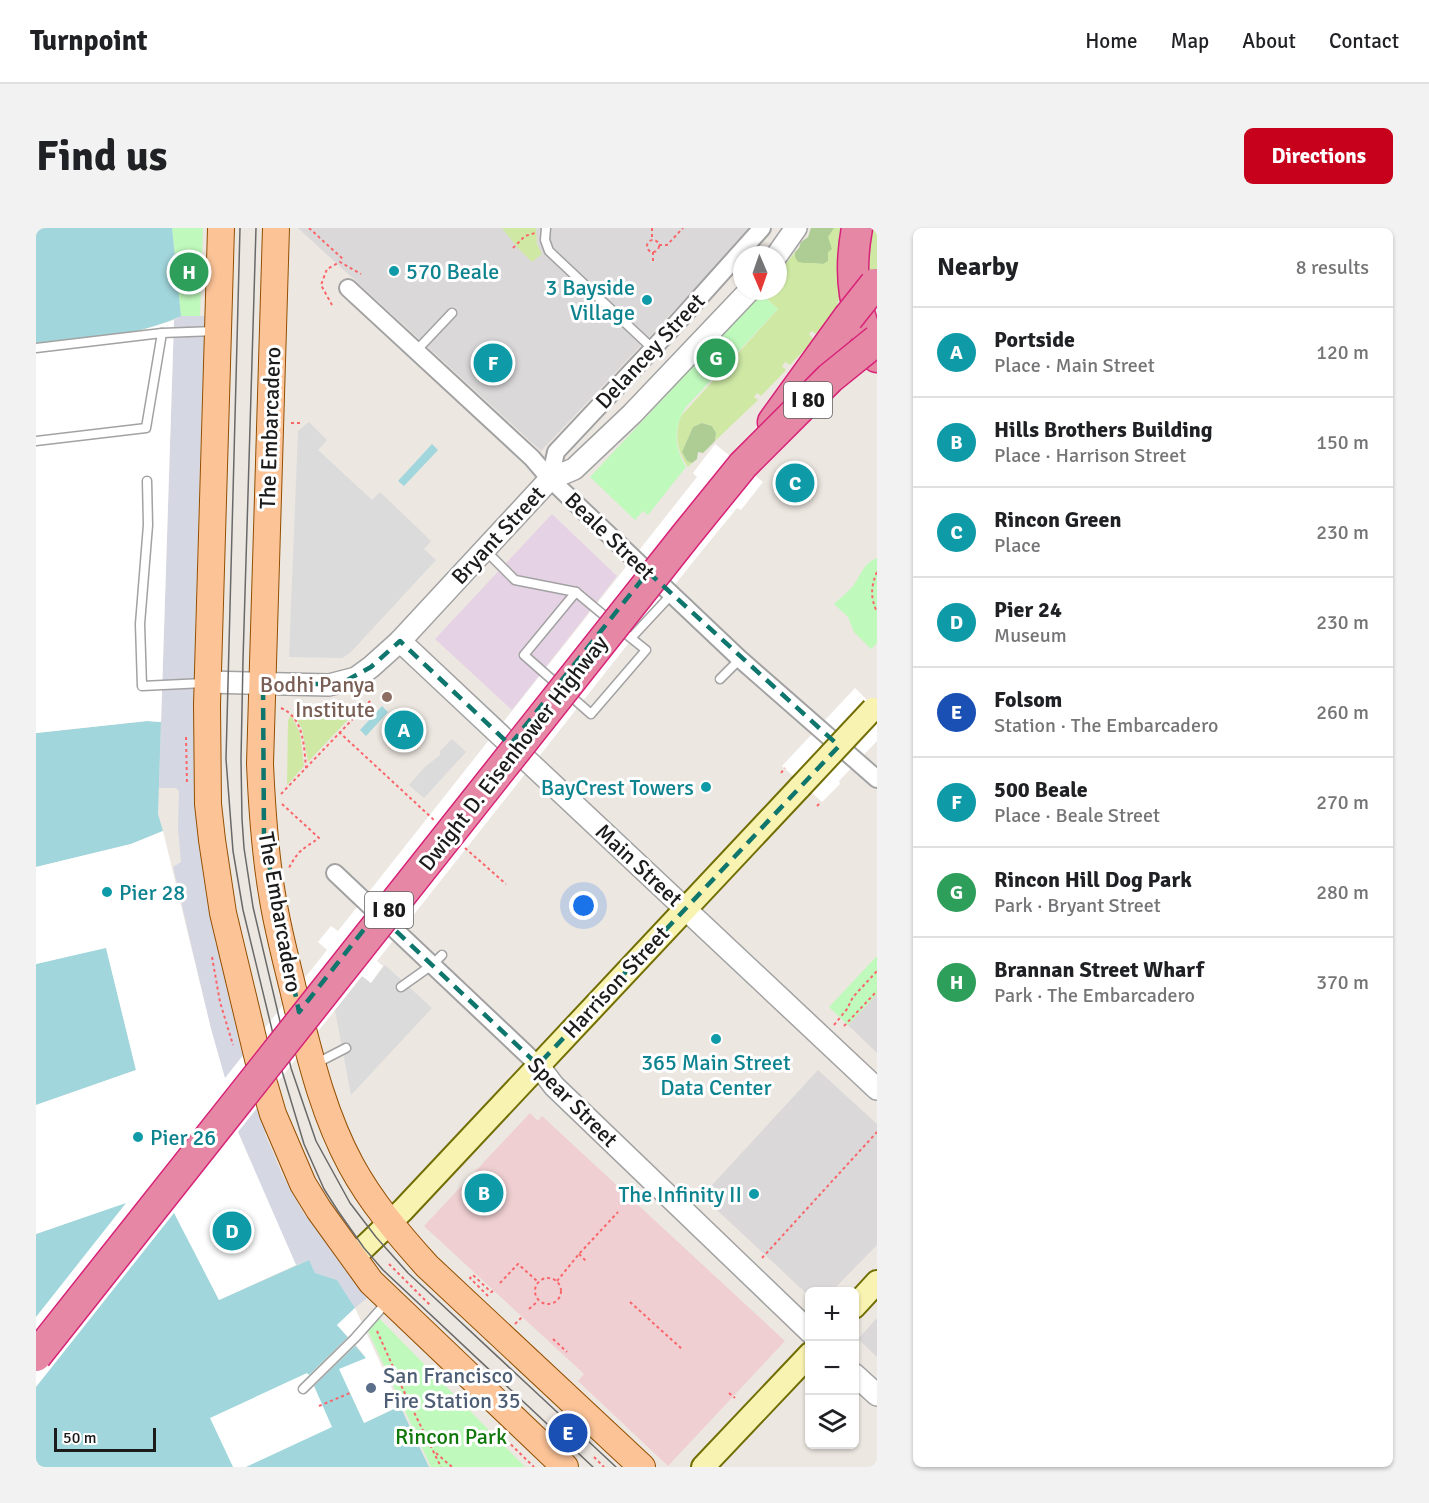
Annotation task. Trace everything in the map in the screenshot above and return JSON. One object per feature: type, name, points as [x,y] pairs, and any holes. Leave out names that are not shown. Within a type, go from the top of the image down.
[{"type":"highway","points":[[857,228],[852,263],[855,299],[864,330],[877,357]]},
{"type":"highway","points":[[773,422],[876,283]]},
{"type":"highway","name":"Dwight D. Eisenhower Highway","points":[[36,1345],[737,461],[809,386],[877,330]]},
{"type":"highway","name":"Dwight D. Eisenhower Highway","points":[[36,1356],[743,465],[830,378],[877,340]]},
{"type":"main road","points":[[221,228],[207,771],[215,867],[231,950],[263,1080],[273,1114],[303,1184],[371,1282],[565,1467]]},
{"type":"main road","name":"The Embarcadero","points":[[276,228],[260,764],[268,869],[280,935],[312,1066],[334,1130],[373,1201],[390,1223],[427,1266],[642,1467]]},
{"type":"main road","name":"Harrison Street","points":[[353,1258],[390,1223],[875,707]]},
{"type":"main road","points":[[859,1302],[877,1282]]},
{"type":"main road","points":[[703,1467],[805,1359]]},
{"type":"street","name":"Delancey Street","points":[[550,479],[556,452],[762,228]]},
{"type":"street","points":[[783,246],[796,228]]},
{"type":"street","name":"Beale Street","points":[[348,288],[532,458],[550,479],[626,549],[671,595],[877,779]]},
{"type":"street","name":"Bryant Street","points":[[208,682],[340,684],[356,678],[400,641],[550,479],[574,469],[632,414],[740,300]]},
{"type":"street","name":"Main Street","points":[[400,641],[877,1089]]},
{"type":"street","name":"Spear Street","points":[[335,873],[437,960],[538,1065],[554,1086],[805,1327]]},
{"type":"street","points":[[859,1378],[877,1395]]},
{"type":"lane","points":[[542,231],[549,251],[652,348]]},
{"type":"lane","points":[[416,351],[452,313]]},
{"type":"lane","points":[[36,348],[162,333],[218,331]]},
{"type":"lane","points":[[36,441],[147,428],[162,333]]},
{"type":"lane","points":[[147,482],[148,525],[140,624],[142,686],[208,682]]},
{"type":"lane","points":[[484,550],[515,580],[576,592],[645,650],[591,714],[524,655],[576,592]]},
{"type":"lane","points":[[631,638],[671,595]]},
{"type":"lane","points":[[720,679],[740,659]]},
{"type":"lane","points":[[401,987],[437,960]]},
{"type":"lane","points":[[312,1066],[346,1048]]},
{"type":"lane","points":[[305,1387],[390,1300]]},
{"type":"path","points":[[309,228],[344,260]]},
{"type":"path","points":[[652,228],[652,239]]},
{"type":"path","points":[[652,239],[659,245],[668,245],[682,228]]},
{"type":"path","points":[[513,248],[528,234],[542,231]]},
{"type":"path","points":[[652,239],[648,241],[647,247],[653,252]]},
{"type":"path","points":[[653,252],[658,249],[659,245]]},
{"type":"path","points":[[653,252],[653,262]]},
{"type":"path","points":[[332,304],[321,285],[327,269],[340,262],[361,274]]},
{"type":"path","points":[[289,422],[300,423],[302,421]]},
{"type":"path","points":[[877,572],[871,591],[877,612]]},
{"type":"path","points":[[281,795],[372,699]]},
{"type":"path","points":[[281,708],[292,715],[300,729],[306,768]]},
{"type":"path","points":[[339,732],[440,825]]},
{"type":"path","points":[[782,773],[785,768]]},
{"type":"path","points":[[278,800],[319,838],[298,852],[289,868]]},
{"type":"path","points":[[817,806],[822,802]]},
{"type":"path","points":[[465,847],[506,884]]},
{"type":"path","points":[[828,1031],[847,1009],[853,997],[877,971]]},
{"type":"path","points":[[844,1026],[877,991]]},
{"type":"path","points":[[762,1258],[877,1132]]},
{"type":"path","points":[[631,1199],[635,1195]]},
{"type":"path","points":[[557,1281],[618,1212]]},
{"type":"path","points":[[579,1254],[587,1262]]},
{"type":"path","points":[[389,1264],[431,1306]]},
{"type":"path","points":[[500,1283],[518,1264],[538,1282]]},
{"type":"path","points":[[487,1297],[489,1295],[471,1278],[473,1275],[491,1293],[493,1291]]},
{"type":"path","points":[[548,1278],[557,1281],[561,1288],[558,1300],[546,1305],[538,1301],[535,1293],[538,1282],[548,1278]]},
{"type":"path","points":[[529,1309],[538,1301]]},
{"type":"path","points":[[630,1302],[683,1350]]},
{"type":"path","points":[[515,1324],[522,1317]]},
{"type":"path","points":[[371,1319],[441,1467]]},
{"type":"path","points":[[553,1340],[567,1352]]},
{"type":"path","points":[[319,1406],[350,1392]]},
{"type":"path","points":[[729,1393],[735,1398]]},
{"type":"path","points":[[433,1451],[452,1467]]},
{"type":"path","points":[[594,1457],[604,1467]]},
{"type":"path","points":[[524,1467],[530,1463]]},
{"type":"highlighted area","points":[[648,572],[839,746],[538,1065],[377,913],[299,1012],[264,839],[263,684],[340,684],[371,667],[400,641],[510,745]]},
{"type":"shaded area","points":[[298,228],[752,228],[541,451]]},
{"type":"shaded area","points":[[181,316],[210,316],[207,387],[202,396],[195,634],[212,907],[210,916],[241,1050],[248,1059],[266,1121],[265,1134],[283,1176],[304,1214],[372,1294],[355,1308],[337,1280],[315,1273],[309,1260],[296,1265],[245,1150],[211,1029],[173,867],[181,862],[178,828],[179,791],[176,788],[159,788],[174,320]]},
{"type":"shaded area","points":[[309,422],[327,440],[318,450],[372,500],[380,492],[431,541],[424,549],[436,560],[350,653],[342,658],[289,657],[298,431]]},
{"type":"shaded area","points":[[552,514],[617,576],[512,710],[435,639]]},
{"type":"shaded area","points":[[452,739],[466,752],[424,798],[409,785],[425,767],[440,755],[440,751]]},
{"type":"shaded area","points":[[385,965],[432,1008],[351,1095],[335,1010],[362,976],[371,983]]},
{"type":"shaded area","points":[[877,994],[877,1053],[848,1025]]},
{"type":"shaded area","points":[[818,1070],[877,1124],[877,1245],[836,1287],[805,1287],[805,1292],[702,1196]]},
{"type":"shaded area","points":[[530,1113],[538,1121],[542,1116],[785,1341],[668,1466],[578,1381],[584,1374],[424,1226]]},
{"type":"shaded area","points":[[877,1318],[877,1357],[859,1338]]},
{"type":"green space","points":[[172,228],[203,228],[200,316],[181,316]]},
{"type":"green space","points":[[502,228],[536,228],[537,244],[542,254],[532,262]]},
{"type":"green space","points":[[811,228],[834,228],[828,237],[832,249],[828,252],[828,261],[823,264],[798,262],[795,257],[795,252],[801,242],[808,237]]},
{"type":"green space","points":[[834,228],[846,228],[845,304],[840,300],[837,302],[842,308],[817,335],[812,331],[809,334],[814,340],[790,365],[785,362],[782,366],[786,370],[761,396],[757,393],[754,397],[758,400],[715,441],[716,433],[712,426],[702,423],[693,427],[682,452],[687,461],[692,463],[688,467],[681,455],[678,443],[681,416],[778,309],[768,300],[787,300],[787,262],[795,252],[795,257],[823,264],[827,237]]},
{"type":"green space","points":[[871,228],[877,228],[877,269],[865,276]]},
{"type":"green space","points":[[755,300],[768,300],[778,309],[686,407],[677,429],[677,444],[686,467],[648,515],[643,511],[635,520],[590,477]]},
{"type":"green space","points":[[702,423],[712,426],[716,433],[715,441],[703,453],[698,452],[697,459],[692,463],[687,461],[682,452],[693,427]]},
{"type":"green space","points":[[877,558],[877,643],[871,649],[854,632],[848,617],[834,604],[853,586],[866,566]]},
{"type":"green space","points":[[358,709],[308,762],[302,729],[293,713],[335,713]]},
{"type":"green space","points":[[291,715],[300,733],[304,766],[287,785],[288,720]]},
{"type":"green space","points":[[877,956],[877,994],[848,1025],[829,1007]]},
{"type":"green space","name":"Rincon Park","points":[[373,1312],[525,1467],[431,1467],[363,1320]]},
{"type":"water","points":[[36,228],[172,228],[181,316],[128,332],[36,343]]},
{"type":"water","points":[[432,444],[438,450],[404,486],[398,481]]},
{"type":"water","points":[[382,706],[388,712],[366,736],[360,730]]},
{"type":"water","points":[[147,721],[161,722],[158,814],[163,831],[131,844],[36,867],[36,733]]},
{"type":"water","points":[[106,947],[136,1070],[36,1105],[36,964]]},
{"type":"water","points":[[163,1189],[219,1300],[309,1260],[315,1273],[337,1280],[355,1308],[337,1325],[366,1358],[364,1423],[400,1406],[429,1467],[36,1467],[36,1234]]},
{"type":"pier","points":[[174,320],[161,722],[147,721],[36,733],[36,343],[136,332]]},
{"type":"pier","points":[[715,444],[763,482],[741,510],[737,508],[696,558],[377,961],[383,966],[371,983],[362,976],[238,1132],[296,1265],[219,1300],[174,1213],[36,1387],[36,1317],[126,1203],[36,1234],[36,1105],[136,1070],[106,948],[36,964],[36,867],[131,844],[163,831],[225,1078],[327,950],[318,942],[331,926],[338,931],[697,477],[693,473]]},
{"type":"pier","points":[[855,688],[877,710],[877,741],[822,802],[782,766]]},
{"type":"pier","points":[[355,1308],[400,1406],[364,1423],[339,1369],[366,1358],[356,1345],[314,1386],[332,1427],[246,1467],[233,1467],[210,1418],[307,1373],[309,1375],[348,1337],[337,1325]]},
{"type":"tram line","points":[[240,228],[226,759],[233,851],[243,910],[282,1071],[304,1144],[324,1189],[364,1248],[383,1270],[593,1467]]},
{"type":"tram line","points":[[256,228],[243,660],[242,819],[253,907],[291,1068],[316,1141],[350,1203],[376,1237],[408,1273],[616,1467]]},
{"type":"place","name":"570 Beale","points":[[394,271]]},
{"type":"place","name":"Brannan Street Wharf","points":[[189,272]]},
{"type":"place","name":"3 Bayside Village","points":[[647,300]]},
{"type":"place","name":"Rincon Hill Dog Park","points":[[716,358]]},
{"type":"place","name":"500 Beale","points":[[493,363]]},
{"type":"place","name":"Rincon Green","points":[[795,483]]},
{"type":"place","name":"Bodhi Panya Institute","points":[[387,697]]},
{"type":"place","name":"Portside","points":[[404,730]]},
{"type":"place","name":"BayCrest Towers","points":[[706,787]]},
{"type":"place","name":"Pier 28","points":[[107,892]]},
{"type":"place","name":"365 Main Street Data Center","points":[[716,1039]]},
{"type":"place","name":"Pier 26","points":[[138,1137]]},
{"type":"place","name":"Hills Brothers Building","points":[[484,1193]]},
{"type":"place","name":"The Infinity II","points":[[754,1194]]},
{"type":"place","name":"Pier 24","points":[[232,1231]]},
{"type":"place","name":"San Francisco Fire Station 35","points":[[371,1388]]},
{"type":"place","name":"Folsom","points":[[568,1433]]}]
